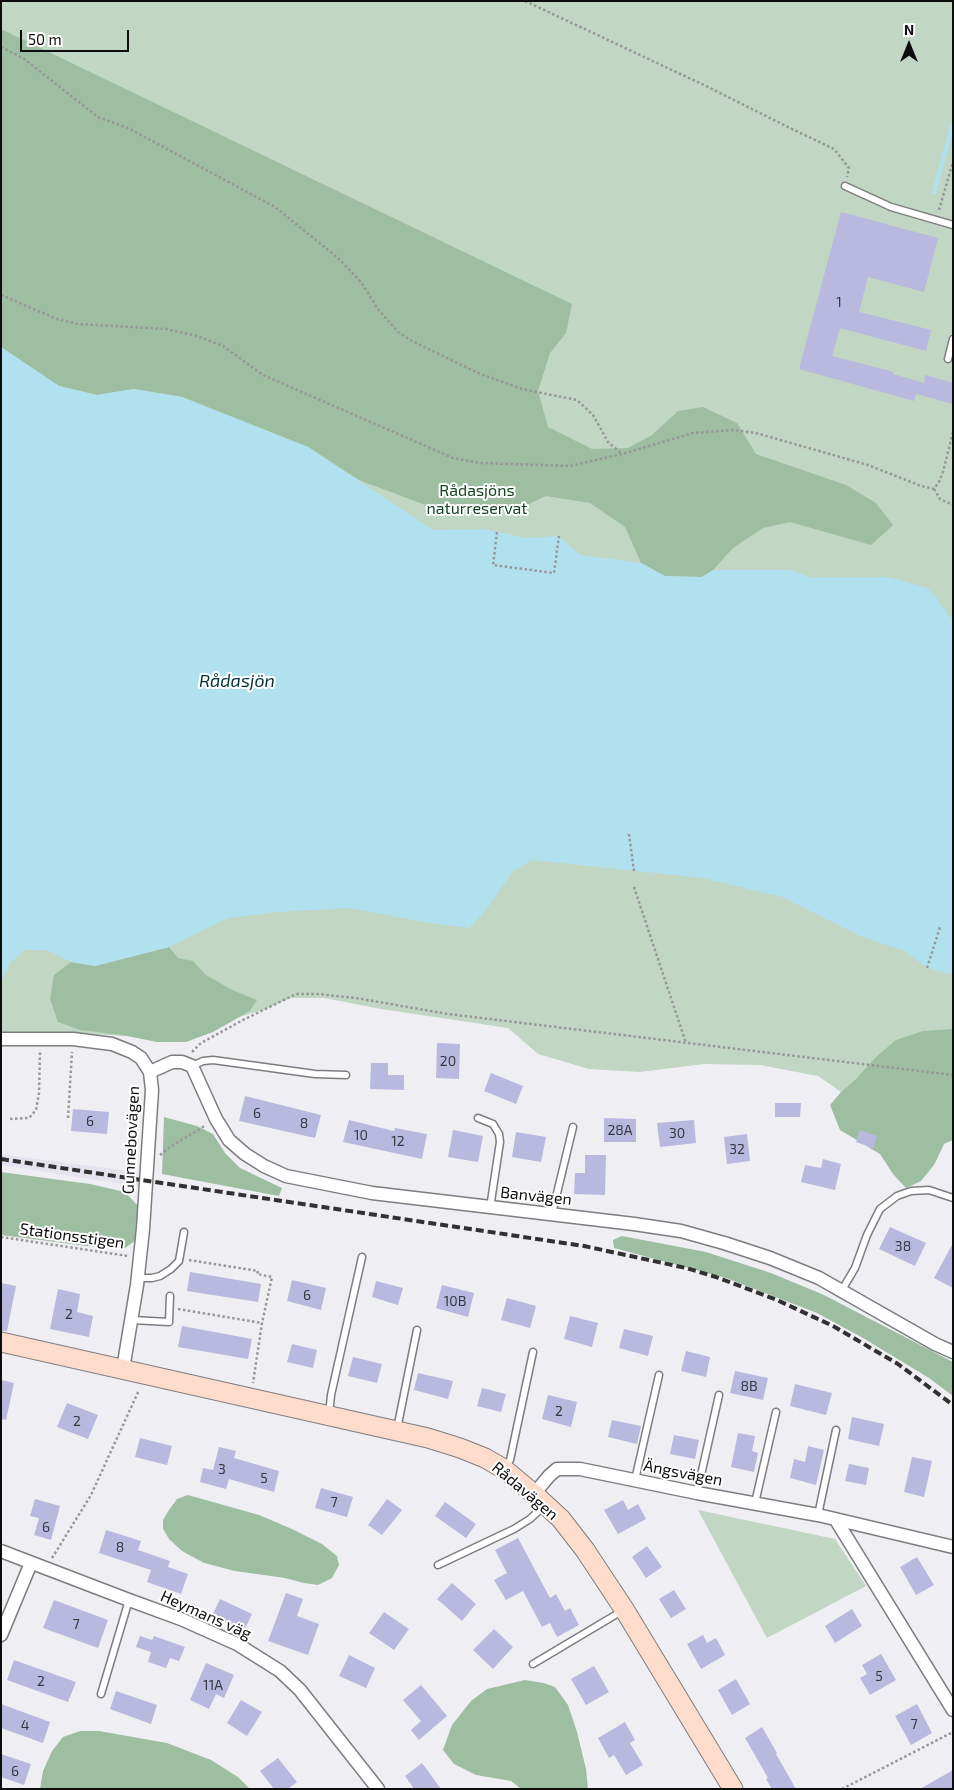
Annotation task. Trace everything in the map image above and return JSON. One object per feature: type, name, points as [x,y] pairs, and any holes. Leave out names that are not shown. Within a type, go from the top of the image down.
[{"type":"street","name":"Gunnebovägen","points":[[1,1039],[73,1039],[120,1046],[141,1058],[150,1072],[152,1090],[148,1166],[140,1257],[132,1320],[123,1369]]},
{"type":"street","points":[[150,1072],[172,1062],[187,1064]]},
{"type":"street","name":"Banvägen","points":[[187,1064],[229,1140],[245,1154],[264,1166],[286,1176],[372,1193],[643,1226],[698,1236],[770,1258],[819,1278],[935,1344],[953,1352]]},
{"type":"street","name":"Rådavägen","points":[[1,1342],[428,1438],[485,1458],[504,1469],[561,1519],[585,1550],[624,1609],[733,1789]]},
{"type":"street","name":"Ängsvägen","points":[[540,1499],[549,1476],[557,1469],[580,1468],[696,1493],[818,1515],[953,1546]]},
{"type":"street","points":[[836,1520],[953,1710]]},
{"type":"street","name":"Heymans väg","points":[[1,1550],[181,1619],[237,1644],[280,1671],[300,1690],[378,1789]]},
{"type":"street","points":[[1,1635],[31,1563]]},
{"type":"lane","points":[[845,186],[891,206],[953,225]]},
{"type":"lane","points":[[948,359],[953,339]]},
{"type":"lane","points":[[187,1064],[212,1060],[260,1065],[314,1074],[346,1075]]},
{"type":"lane","points":[[478,1118],[493,1124],[499,1134],[500,1142],[490,1208]]},
{"type":"lane","points":[[552,1214],[573,1127]]},
{"type":"lane","points":[[842,1290],[854,1268],[880,1209],[897,1196],[911,1191],[930,1190],[953,1198]]},
{"type":"lane","points":[[138,1278],[160,1276],[179,1261],[184,1232]]},
{"type":"lane","points":[[329,1416],[331,1395],[362,1257]]},
{"type":"lane","points":[[132,1320],[169,1322],[170,1296]]},
{"type":"lane","points":[[396,1432],[417,1330]]},
{"type":"lane","points":[[504,1469],[510,1460],[532,1352]]},
{"type":"lane","points":[[635,1480],[659,1375]]},
{"type":"lane","points":[[696,1493],[719,1395]]},
{"type":"lane","points":[[755,1503],[776,1412]]},
{"type":"lane","points":[[818,1515],[836,1430]]},
{"type":"lane","points":[[438,1565],[514,1529],[530,1519],[540,1499]]},
{"type":"lane","points":[[101,1694],[130,1600]]},
{"type":"lane","points":[[532,1664],[624,1609]]},
{"type":"path","points":[[524,1],[834,149],[848,168],[845,186]]},
{"type":"path","points":[[1,47],[24,58],[98,117],[130,129],[275,207],[338,258],[361,282],[378,309],[398,332],[412,341],[478,373],[522,389],[577,400],[593,415],[608,442],[622,454]]},
{"type":"path","points":[[936,221],[953,162]]},
{"type":"path","points":[[1,295],[57,319],[78,324],[166,329],[197,336],[223,346],[264,374],[453,458],[480,464],[570,466],[622,454],[693,433],[733,430],[756,433],[868,465],[921,486],[934,489],[940,499],[953,505]]},
{"type":"path","points":[[934,489],[943,472],[953,432]]},
{"type":"path","points":[[497,532],[493,565],[554,573],[559,536]]},
{"type":"path","points":[[629,834],[634,871]]},
{"type":"path","points":[[634,886],[686,1043]]},
{"type":"path","points":[[927,968],[940,927]]},
{"type":"path","points":[[187,1064],[201,1043],[243,1020],[296,994],[318,994],[356,998],[448,1014],[953,1075]]},
{"type":"path","points":[[10,1119],[29,1118],[36,1110],[39,1093],[41,1039]]},
{"type":"path","points":[[68,1118],[73,1039]]},
{"type":"path","name":"Stationsstigen","points":[[1,1238],[140,1257]]},
{"type":"path","points":[[180,1258],[258,1271],[257,1274],[272,1277],[262,1323],[251,1392]]},
{"type":"path","points":[[169,1308],[180,1308],[262,1323]]},
{"type":"path","points":[[46,1568],[91,1495],[141,1385]]},
{"type":"path","points":[[842,1789],[953,1732]]},
{"type":"shaded area","points":[[1,1154],[143,1173],[142,1187],[1,1165]]},
{"type":"green space","name":"Rådasjöns naturreservat","points":[[1,1],[953,1],[953,1087],[857,1078],[841,1092],[818,1076],[760,1065],[704,1064],[640,1072],[589,1069],[538,1054],[508,1028],[381,1009],[324,998],[291,998],[263,1010],[225,1021],[123,1036],[78,1033],[1,1035]]},
{"type":"green space","points":[[1,29],[572,304],[566,333],[550,353],[538,391],[548,427],[592,449],[628,448],[652,435],[678,411],[703,407],[737,423],[756,454],[846,485],[876,503],[893,525],[871,545],[790,522],[763,528],[733,548],[713,570],[702,577],[665,576],[641,563],[625,527],[590,503],[546,496],[514,511],[428,506],[359,480],[308,447],[182,397],[134,389],[97,395],[59,386],[1,347]]},
{"type":"green space","points":[[169,947],[178,958],[193,961],[206,975],[232,990],[257,1000],[250,1011],[213,1032],[186,1042],[157,1042],[122,1035],[80,1030],[58,1022],[50,999],[54,975],[71,962],[95,966]]},
{"type":"green space","points":[[953,1029],[953,1140],[944,1144],[934,1165],[921,1181],[906,1188],[893,1174],[880,1154],[840,1130],[830,1105],[876,1057],[896,1040],[923,1031]]},
{"type":"green space","points":[[164,1117],[197,1126],[213,1134],[225,1153],[240,1168],[282,1188],[279,1196],[162,1174]]},
{"type":"green space","points":[[1,1172],[90,1184],[125,1192],[140,1208],[136,1240],[125,1248],[86,1246],[1,1235]]},
{"type":"green space","points":[[622,1236],[706,1252],[771,1273],[824,1295],[953,1362],[953,1396],[929,1378],[817,1313],[726,1278],[614,1248],[613,1240]]},
{"type":"green space","points":[[188,1495],[259,1515],[292,1529],[322,1544],[337,1556],[339,1565],[332,1578],[318,1585],[235,1571],[204,1563],[182,1551],[169,1539],[163,1529],[163,1520],[177,1499]]},
{"type":"green space","points":[[698,1510],[835,1539],[866,1586],[767,1638]]},
{"type":"green space","points":[[525,1680],[555,1687],[568,1705],[586,1769],[588,1789],[521,1789],[511,1781],[476,1775],[454,1764],[443,1750],[452,1725],[471,1701],[487,1689]]},
{"type":"green space","points":[[80,1731],[99,1731],[167,1743],[211,1760],[238,1777],[250,1789],[40,1789],[43,1771],[52,1751],[63,1737]]},
{"type":"water","name":"Rådasjön","points":[[1,347],[59,386],[97,395],[134,389],[182,397],[308,447],[433,530],[484,529],[526,538],[559,536],[580,555],[641,563],[665,576],[702,577],[713,570],[792,570],[808,577],[889,577],[927,588],[953,619],[953,975],[927,968],[905,951],[862,937],[782,897],[703,878],[532,860],[513,871],[487,909],[469,928],[429,923],[350,908],[278,912],[228,918],[169,947],[95,966],[71,962],[47,950],[25,950],[11,962],[1,981]]},
{"type":"building","points":[[841,212],[938,238],[924,292],[868,277],[859,312],[931,330],[926,351],[840,328],[832,356],[894,372],[893,374],[924,383],[925,375],[953,383],[953,404],[916,394],[914,401],[799,369]]},
{"type":"building","points":[[437,1043],[460,1044],[459,1079],[436,1078]]},
{"type":"building","points":[[371,1063],[388,1063],[388,1075],[404,1075],[404,1090],[370,1089]]},
{"type":"building","points":[[491,1073],[523,1086],[516,1104],[484,1091]]},
{"type":"building","points":[[245,1096],[321,1115],[315,1138],[239,1121]]},
{"type":"building","points":[[775,1103],[801,1103],[800,1117],[775,1117]]},
{"type":"building","points":[[73,1109],[109,1112],[107,1134],[71,1131]]},
{"type":"building","points":[[604,1118],[636,1119],[636,1142],[604,1142]]},
{"type":"building","points":[[349,1120],[394,1131],[395,1128],[427,1134],[422,1159],[343,1142]]},
{"type":"building","points":[[694,1120],[696,1143],[660,1147],[657,1123]]},
{"type":"building","points":[[453,1130],[483,1136],[478,1162],[448,1157]]},
{"type":"building","points":[[860,1130],[877,1136],[873,1148],[856,1142]]},
{"type":"building","points":[[516,1132],[546,1137],[541,1162],[512,1157]]},
{"type":"building","points":[[747,1134],[750,1161],[727,1164],[724,1137]]},
{"type":"building","points":[[585,1155],[606,1155],[605,1195],[574,1194],[575,1173],[585,1173]]},
{"type":"building","points":[[823,1159],[841,1164],[835,1190],[801,1182],[805,1165],[821,1168]]},
{"type":"building","points":[[890,1227],[926,1243],[915,1266],[879,1249]]},
{"type":"building","points":[[953,1243],[953,1288],[934,1278]]},
{"type":"building","points":[[190,1272],[261,1284],[258,1302],[187,1291]]},
{"type":"building","points":[[292,1280],[326,1288],[321,1310],[287,1301]]},
{"type":"building","points":[[376,1281],[403,1288],[398,1305],[372,1297]]},
{"type":"building","points":[[1,1283],[16,1286],[7,1331],[1,1331]]},
{"type":"building","points":[[442,1285],[474,1293],[468,1317],[436,1308]]},
{"type":"building","points":[[58,1289],[80,1294],[77,1312],[93,1316],[89,1337],[50,1329]]},
{"type":"building","points":[[507,1298],[536,1306],[530,1328],[501,1320]]},
{"type":"building","points":[[570,1316],[598,1323],[592,1347],[564,1339]]},
{"type":"building","points":[[182,1326],[252,1339],[248,1359],[178,1347]]},
{"type":"building","points":[[624,1329],[653,1336],[648,1356],[619,1348]]},
{"type":"building","points":[[292,1344],[317,1350],[313,1368],[287,1362]]},
{"type":"building","points":[[686,1351],[710,1357],[706,1377],[681,1371]]},
{"type":"building","points":[[353,1357],[382,1364],[377,1383],[348,1376]]},
{"type":"building","points":[[735,1371],[768,1378],[763,1400],[730,1393]]},
{"type":"building","points":[[418,1373],[453,1381],[448,1399],[414,1390]]},
{"type":"building","points":[[1,1380],[14,1383],[6,1420],[1,1419]]},
{"type":"building","points":[[795,1384],[832,1393],[826,1415],[790,1406]]},
{"type":"building","points":[[482,1388],[506,1394],[501,1412],[477,1406]]},
{"type":"building","points":[[548,1395],[577,1402],[571,1427],[542,1419]]},
{"type":"building","points":[[67,1403],[98,1415],[88,1439],[57,1427]]},
{"type":"building","points":[[852,1417],[884,1424],[879,1446],[848,1439]]},
{"type":"building","points":[[612,1420],[641,1426],[637,1444],[608,1437]]},
{"type":"building","points":[[738,1433],[755,1436],[752,1451],[758,1453],[754,1472],[731,1467]]},
{"type":"building","points":[[674,1435],[699,1440],[695,1459],[670,1454]]},
{"type":"building","points":[[140,1438],[172,1446],[167,1465],[135,1457]]},
{"type":"building","points":[[808,1446],[824,1450],[816,1485],[790,1478],[794,1459],[805,1462]]},
{"type":"building","points":[[219,1447],[236,1451],[234,1458],[279,1471],[274,1492],[229,1479],[226,1489],[200,1482],[203,1468],[213,1470]]},
{"type":"building","points":[[912,1457],[932,1461],[924,1497],[904,1492]]},
{"type":"building","points":[[849,1464],[869,1468],[866,1485],[845,1481]]},
{"type":"building","points":[[321,1488],[353,1497],[347,1517],[315,1508]]},
{"type":"building","points":[[35,1499],[60,1506],[51,1540],[34,1535],[39,1518],[30,1516]]},
{"type":"building","points":[[387,1499],[402,1510],[382,1535],[368,1525]]},
{"type":"building","points":[[623,1500],[628,1510],[638,1504],[646,1519],[618,1534],[604,1510]]},
{"type":"building","points":[[445,1502],[476,1524],[466,1538],[435,1516]]},
{"type":"building","points":[[106,1530],[141,1541],[138,1550],[170,1561],[168,1567],[188,1574],[181,1594],[147,1582],[151,1570],[99,1553]]},
{"type":"building","points":[[518,1538],[550,1598],[556,1594],[565,1611],[570,1608],[579,1625],[557,1637],[550,1623],[542,1627],[523,1591],[506,1600],[494,1580],[507,1573],[495,1550]]},
{"type":"building","points":[[647,1546],[662,1567],[646,1578],[632,1557]]},
{"type":"building","points":[[917,1557],[934,1585],[916,1595],[900,1567]]},
{"type":"building","points":[[452,1583],[476,1604],[462,1621],[437,1599]]},
{"type":"building","points":[[674,1590],[686,1609],[671,1618],[659,1599]]},
{"type":"building","points":[[286,1593],[303,1599],[297,1616],[319,1624],[308,1655],[268,1641]]},
{"type":"building","points":[[220,1599],[252,1614],[244,1631],[212,1616]]},
{"type":"building","points":[[54,1600],[108,1620],[98,1648],[43,1628]]},
{"type":"building","points":[[852,1609],[862,1626],[835,1643],[825,1626]]},
{"type":"building","points":[[384,1612],[409,1629],[394,1650],[369,1633]]},
{"type":"building","points":[[494,1629],[513,1647],[493,1669],[473,1650]]},
{"type":"building","points":[[703,1635],[707,1643],[716,1638],[725,1655],[701,1669],[687,1644]]},
{"type":"building","points":[[140,1636],[152,1640],[154,1636],[185,1647],[179,1661],[170,1658],[166,1668],[148,1662],[151,1652],[136,1647]]},
{"type":"building","points":[[881,1654],[896,1680],[870,1695],[860,1678],[867,1674],[862,1665]]},
{"type":"building","points":[[349,1655],[375,1668],[366,1688],[339,1676]]},
{"type":"building","points":[[14,1660],[76,1682],[68,1702],[7,1680]]},
{"type":"building","points":[[206,1663],[234,1675],[224,1698],[216,1694],[209,1709],[190,1700]]},
{"type":"building","points":[[594,1666],[609,1692],[586,1705],[571,1679]]},
{"type":"building","points":[[736,1679],[750,1704],[732,1715],[718,1690]]},
{"type":"building","points":[[421,1685],[447,1716],[419,1740],[411,1730],[421,1721],[403,1700]]},
{"type":"building","points":[[116,1691],[157,1705],[151,1724],[110,1709]]},
{"type":"building","points":[[241,1700],[262,1712],[247,1736],[227,1723]]},
{"type":"building","points":[[1,1704],[50,1722],[43,1743],[1,1728]]},
{"type":"building","points":[[917,1704],[932,1733],[911,1745],[895,1716]]},
{"type":"building","points":[[625,1722],[635,1740],[630,1743],[643,1765],[626,1775],[614,1755],[609,1758],[598,1738]]},
{"type":"building","points":[[762,1727],[796,1789],[772,1789],[766,1779],[768,1778],[745,1738]]},
{"type":"building","points":[[1,1754],[31,1764],[24,1785],[1,1777]]},
{"type":"building","points":[[278,1758],[297,1782],[288,1789],[274,1789],[260,1771]]},
{"type":"building","points":[[422,1763],[441,1789],[414,1789],[405,1776]]},
{"type":"building","points":[[953,1770],[953,1789],[920,1789]]},
{"type":"waterway","points":[[934,192],[953,124]]},
{"type":"railway","points":[[1,1159],[584,1246],[686,1268],[777,1300],[833,1326],[898,1364],[953,1405]]}]
